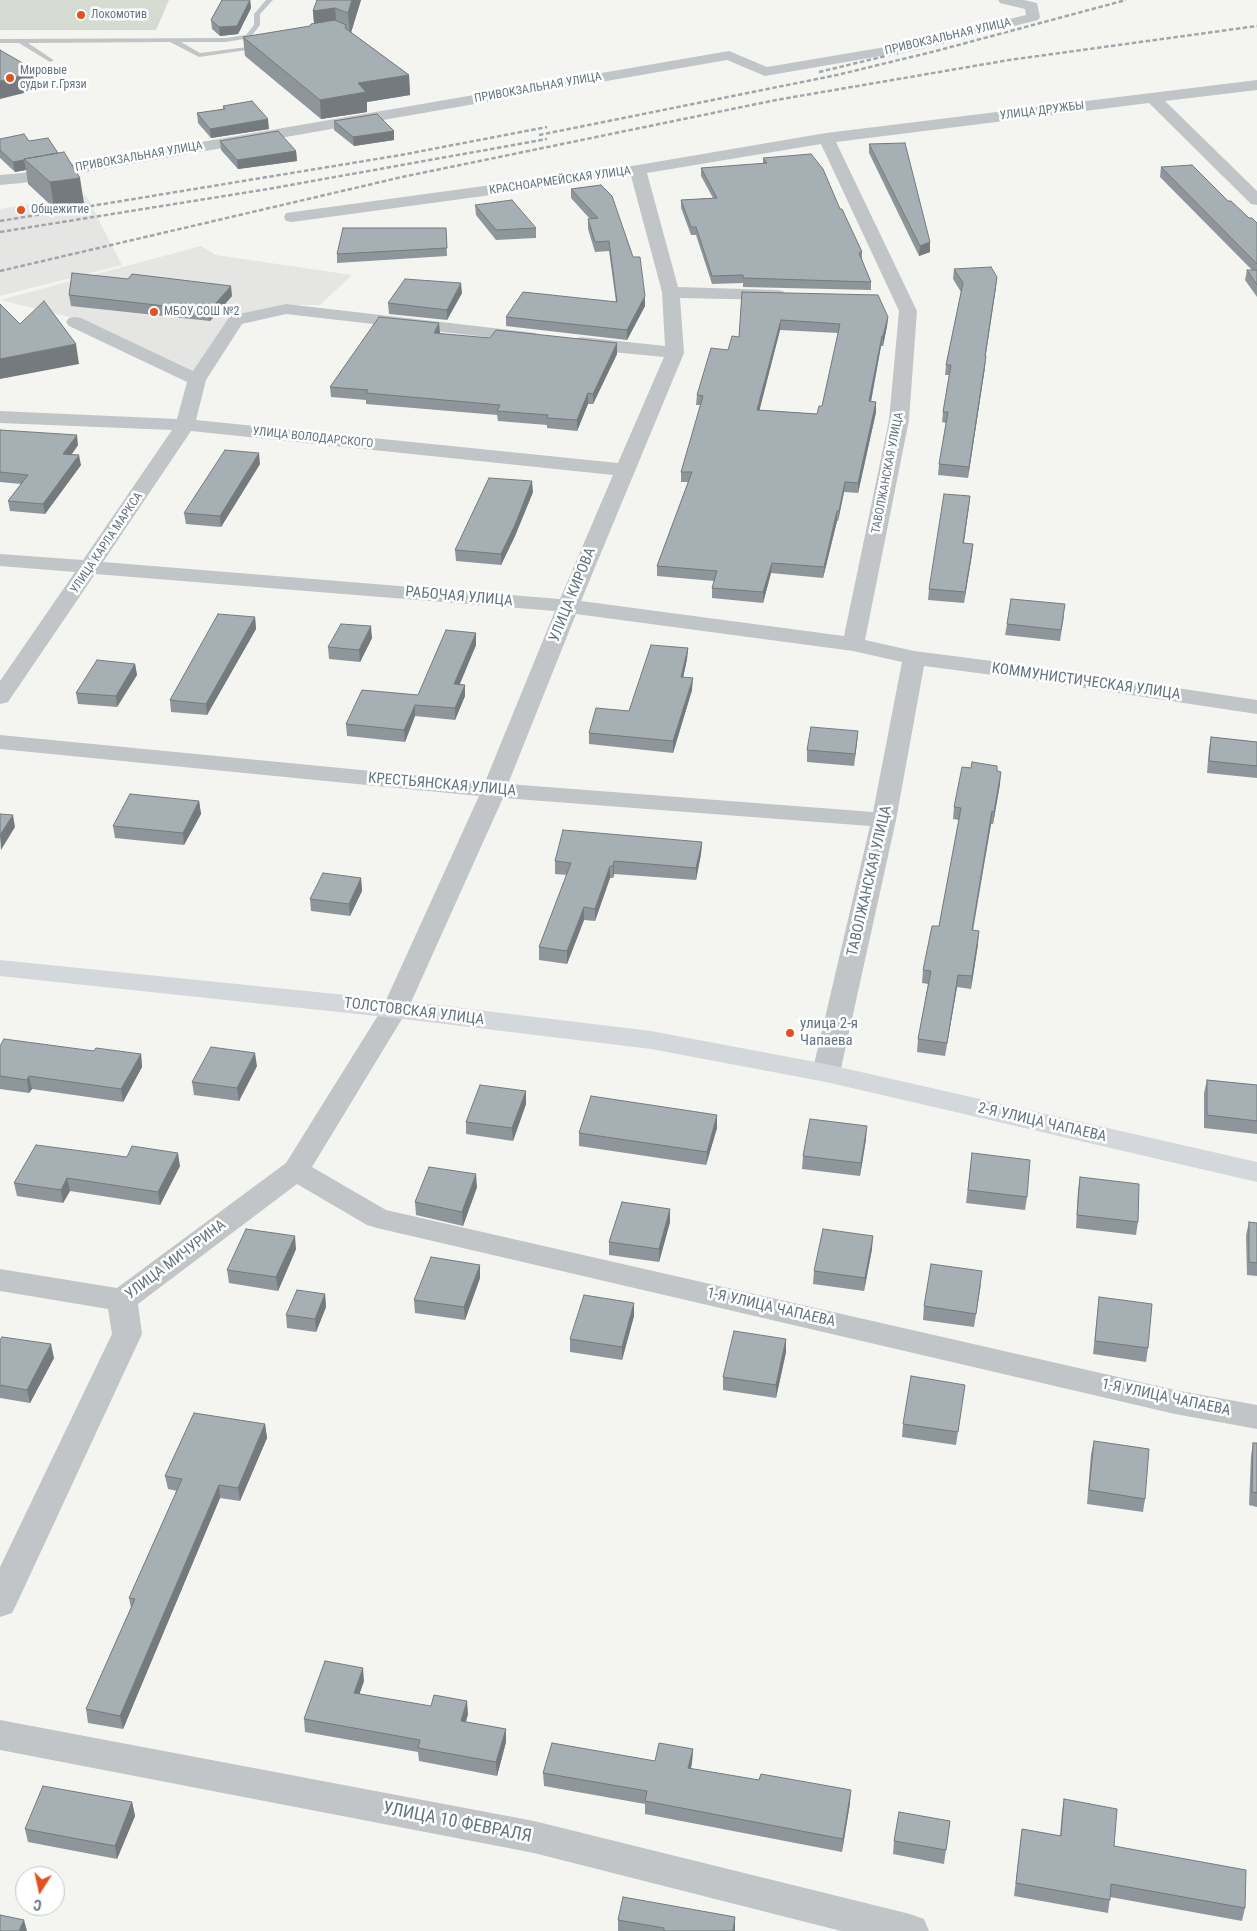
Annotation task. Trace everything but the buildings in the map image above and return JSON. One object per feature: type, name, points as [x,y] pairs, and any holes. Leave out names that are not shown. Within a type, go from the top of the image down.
[{"type":"main road","name":"ТОЛСТОВСКАЯ УЛИЦА","points":[[0,968],[395,1008],[651,1040],[826,1073]]},
{"type":"main road","name":"2-Я УЛИЦА ЧАПАЕВА","points":[[826,1073],[1257,1172]]},
{"type":"street","name":"ПРИВОКЗАЛЬНАЯ УЛИЦА","points":[[0,180],[22,178],[729,55],[765,72],[922,45],[1034,16],[1032,6],[1005,0]]},
{"type":"street","name":"УЛИЦА ДРУЖБЫ","points":[[826,138],[1257,85]]},
{"type":"street","points":[[1152,97],[1257,200]]},
{"type":"street","name":"КРАСНОАРМЕЙСКАЯ УЛИЦА","points":[[292,217],[638,170],[826,138]]},
{"type":"street","name":"ТАВОЛЖАНСКАЯ УЛИЦА","points":[[826,138],[908,311],[899,420],[853,644]]},
{"type":"street","name":"УЛИЦА КИРОВА","points":[[395,1008],[494,790],[624,470],[675,353],[671,292],[638,170]]},
{"type":"street","points":[[671,292],[791,295]]},
{"type":"street","points":[[881,297],[901,298]]},
{"type":"street","name":"УЛИЦА КАРЛА МАРКСА","points":[[0,697],[91,567],[185,425],[198,380],[236,320],[286,310],[548,339]]},
{"type":"street","points":[[75,322],[198,380]]},
{"type":"street","points":[[568,341],[675,353]]},
{"type":"street","name":"УЛИЦА ВОЛОДАРСКОГО","points":[[0,417],[185,425],[624,470]]},
{"type":"street","name":"РАБОЧАЯ УЛИЦА","points":[[0,560],[568,606],[853,644],[914,658]]},
{"type":"street","name":"ТАВОЛЖАНСКАЯ УЛИЦА","points":[[826,1073],[884,820],[914,658]]},
{"type":"street","name":"КОММУНИСТИЧЕСКАЯ УЛИЦА","points":[[914,658],[1031,673],[1257,707]]},
{"type":"street","name":"КРЕСТЬЯНСКАЯ УЛИЦА","points":[[0,742],[494,790],[884,820]]},
{"type":"street","name":"УЛИЦА МИЧУРИНА","points":[[0,1603],[127,1334],[122,1300],[296,1170],[395,1008]]},
{"type":"street","name":"1-Я УЛИЦА ЧАПАЕВА","points":[[296,1170],[377,1218],[1175,1402],[1257,1417]]},
{"type":"street","points":[[0,1280],[122,1300]]},
{"type":"street","name":"УЛИЦА 10 ФЕВРАЛЯ","points":[[0,1736],[534,1837],[827,1920],[910,1931]]},
{"type":"lane","points":[[0,41],[226,40],[248,37],[257,25],[257,14],[270,0]]},
{"type":"lane","points":[[170,40],[199,55],[268,45]]},
{"type":"lane","points":[[20,41],[50,60]]},
{"type":"shaded area","name":"Локомотив","points":[[0,0],[169,0],[156,30],[0,30]]},
{"type":"shaded area","points":[[86,195],[122,265],[0,296],[0,209]]},
{"type":"shaded area","name":"МБОУ СОШ №2","points":[[201,246],[216,255],[352,275],[320,305],[290,305],[230,318],[195,372],[81,320],[0,300]]},
{"type":"railway","points":[[539,135],[837,75],[936,51],[1126,0]]},
{"type":"railway","points":[[0,271],[402,177],[776,100],[1009,60],[1257,26]]},
{"type":"railway","points":[[819,72],[948,41]]},
{"type":"railway","points":[[0,221],[401,155],[547,127]]},
{"type":"railway","points":[[0,232],[268,189],[547,139]]},
{"type":"place","name":"Локомотив","points":[[81,15]]},
{"type":"place","name":"Мировые судьи г.Грязи","points":[[10,78]]},
{"type":"place","name":"Общежитие","points":[[21,210]]},
{"type":"place","name":"МБОУ СОШ №2","points":[[154,312]]},
{"type":"place","name":"улица 2-я Чапаева","points":[[790,1033]]}]
